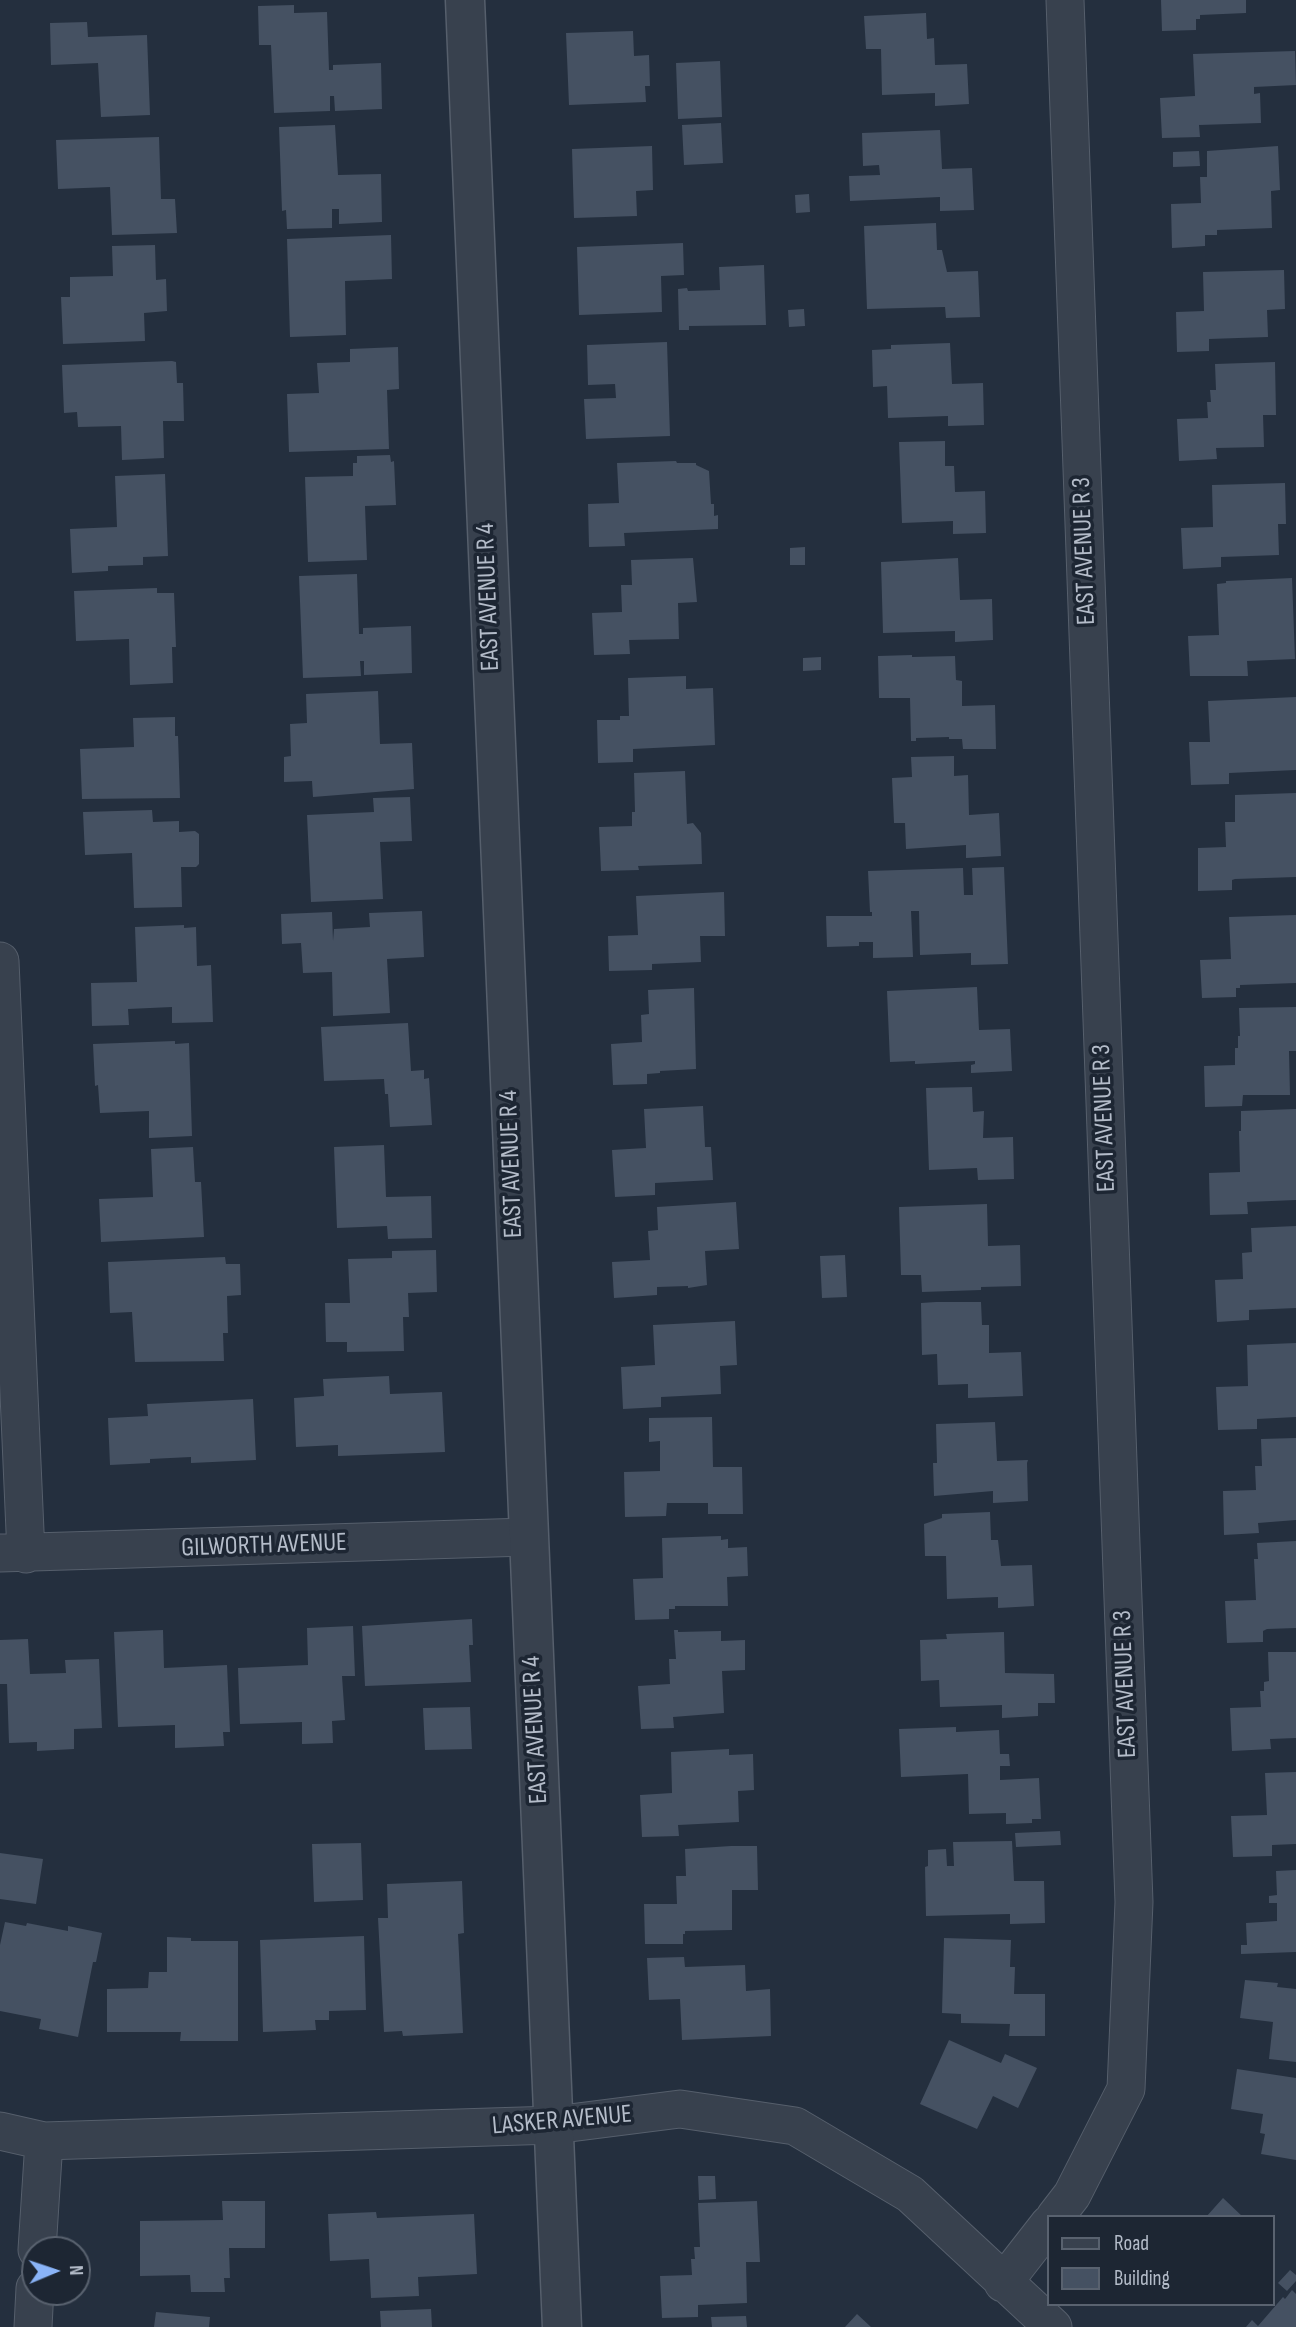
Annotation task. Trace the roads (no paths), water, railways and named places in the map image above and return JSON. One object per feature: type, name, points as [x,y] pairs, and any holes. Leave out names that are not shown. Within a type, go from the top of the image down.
[{"type":"street","name":"EAST AVENUE R 4","points":[[465,0],[562,2327]]},
{"type":"street","name":"EAST AVENUE R 3","points":[[1057,2215],[1072,2195],[1126,2089],[1134,1902],[1065,0]]},
{"type":"street","points":[[0,961],[13,1553]]},
{"type":"street","name":"GILWORTH AVENUE","points":[[13,1553],[527,1537]]},
{"type":"street","name":"LASKER AVENUE","points":[[0,2131],[44,2141],[554,2125],[680,2109],[795,2126],[910,2194],[1053,2327]]},
{"type":"street","points":[[38,2236],[44,2141]]},
{"type":"street","points":[[1003,2283],[1048,2225]]},
{"type":"street","points":[[33,2327],[34,2306]]}]
